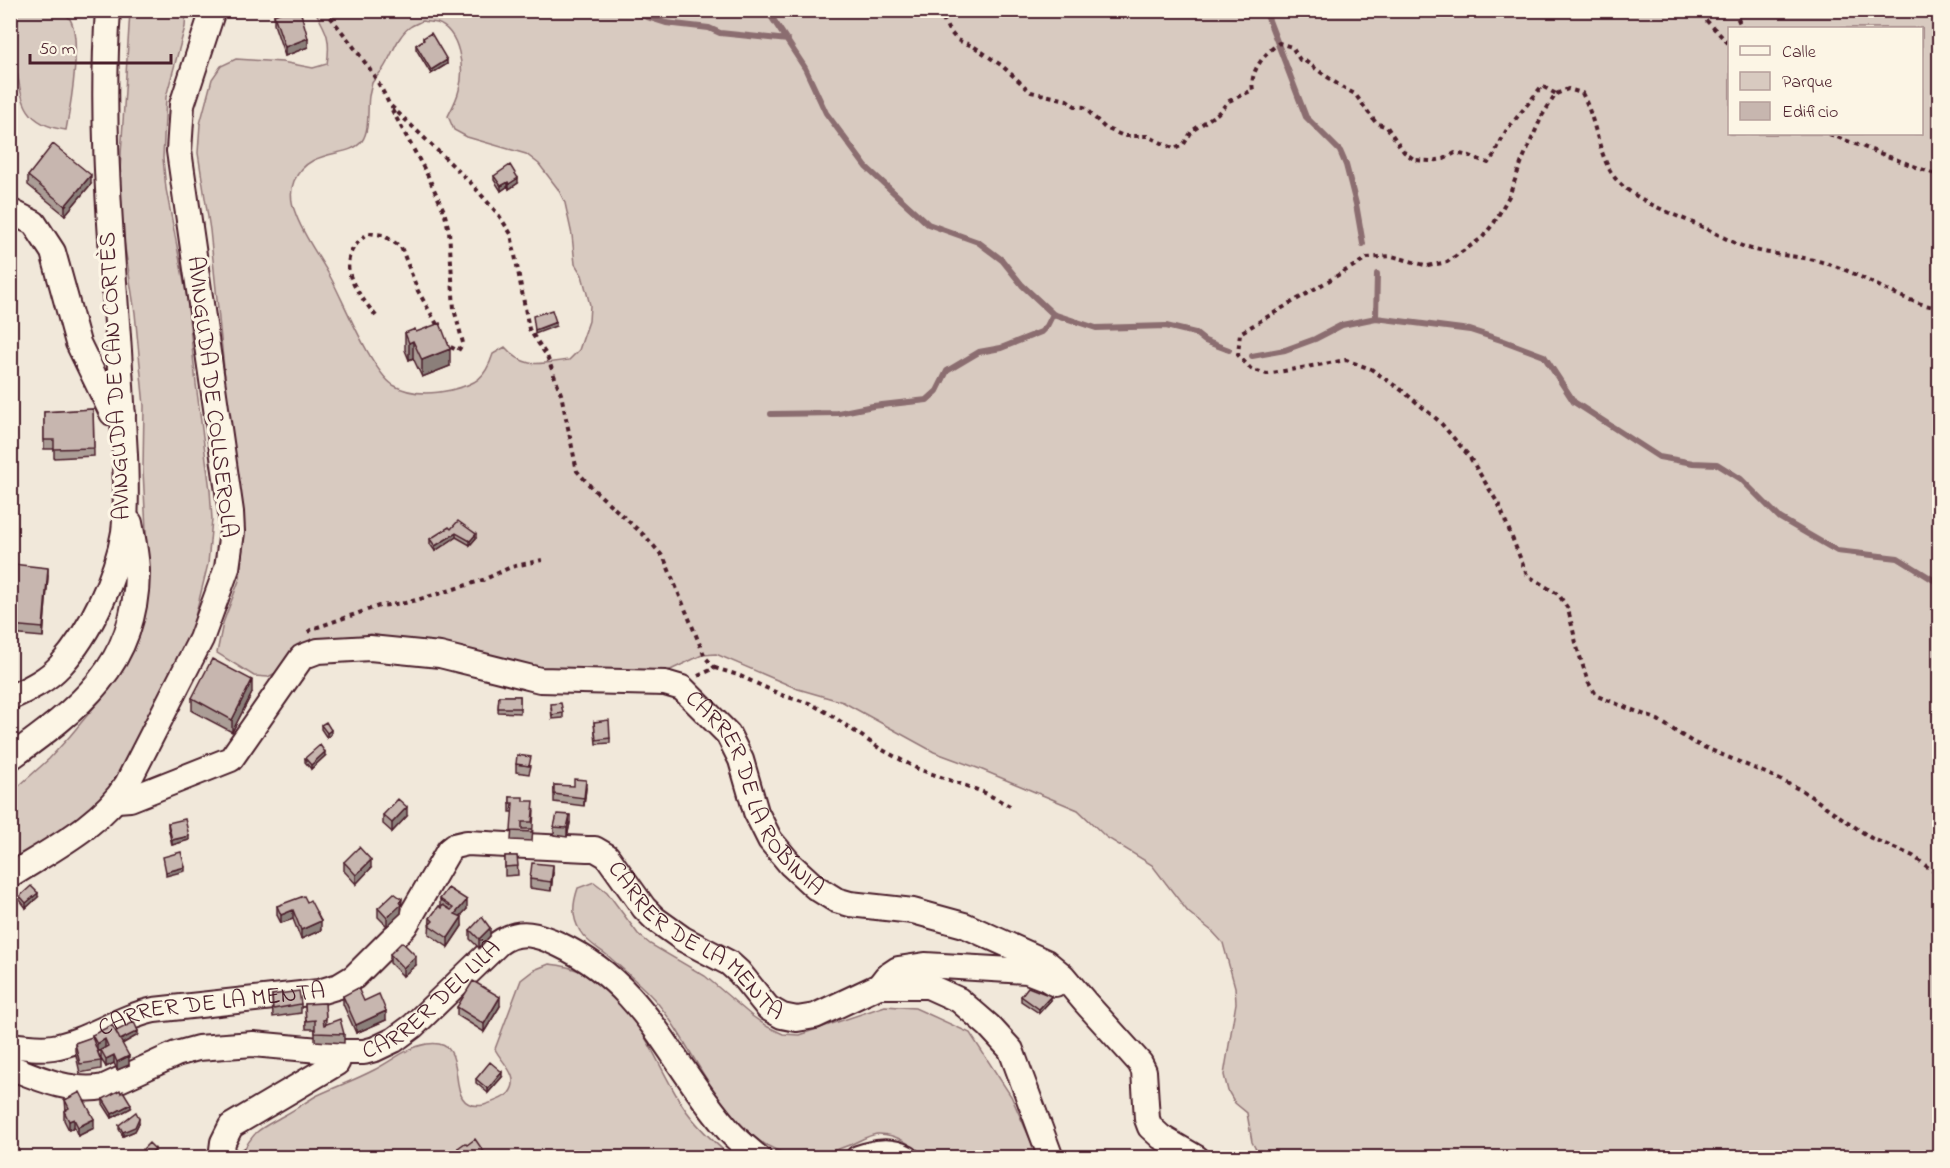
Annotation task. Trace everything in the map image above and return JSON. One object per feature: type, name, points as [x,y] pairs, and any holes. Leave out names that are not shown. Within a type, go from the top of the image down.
[{"type":"street","name":"AVINGUDA DE CAN CORTÈS","points":[[10,698],[38,684],[59,667],[79,641],[99,605],[120,549],[124,531],[126,497],[123,414],[105,166],[104,86],[108,10]]},
{"type":"street","name":"AVINGUDA DE COLLSEROLA","points":[[117,800],[201,639],[222,584],[230,552],[231,512],[178,151],[182,105],[213,10]]},
{"type":"street","points":[[10,211],[34,223],[53,252],[78,344],[112,413],[123,414]]},
{"type":"street","points":[[88,363],[120,365]]},
{"type":"street","points":[[10,758],[59,723],[91,693],[118,656],[136,595],[137,571],[126,497]]},
{"type":"street","name":"CARRER DE LA ROBÍNIA","points":[[302,657],[318,651],[370,648],[440,656],[540,680],[665,683],[682,688],[728,734],[741,759],[756,812],[770,840],[814,887],[836,900],[850,904],[913,911],[972,929],[1055,968],[1140,1062],[1144,1071],[1147,1119],[1150,1127],[1161,1137],[1197,1158]]},
{"type":"street","points":[[10,876],[96,820],[117,800],[130,799],[231,759],[302,657]]},
{"type":"street","name":"CARRER DE LA MENTA","points":[[10,1046],[55,1047],[139,1013],[154,1010],[319,992],[339,986],[354,977],[405,926],[449,850],[454,846],[467,843],[587,849],[603,852],[644,908],[655,919],[683,939],[734,967],[768,1008],[782,1016],[798,1019],[815,1016],[879,986],[886,977],[898,969],[925,965],[1017,970],[1045,978],[1066,993],[1085,1002]]},
{"type":"street","name":"CARRER DEL LILÀ","points":[[10,1067],[65,1087],[95,1089],[176,1054],[198,1048],[253,1044],[364,1052],[394,1040],[413,1026],[504,939],[519,934],[538,935],[575,952],[602,970],[630,996],[654,1023],[698,1092],[726,1128],[759,1158]]},
{"type":"street","points":[[879,986],[928,987],[959,1000],[990,1026],[1011,1050],[1051,1158]]},
{"type":"street","points":[[221,1158],[223,1142],[231,1126],[338,1063],[341,1052]]},
{"type":"street","points":[[858,1158],[882,1151],[907,1158]]},
{"type":"path","points":[[325,10],[355,49],[382,90],[444,211],[449,231],[454,309],[464,343],[458,351],[448,346],[418,291],[401,247],[383,235],[369,233],[355,243],[348,262],[349,275],[360,296],[376,316]]},
{"type":"path","points":[[939,10],[948,29],[957,40],[973,46],[1001,65],[1017,82],[1031,92],[1067,100],[1075,106],[1084,107],[1105,128],[1124,136],[1147,136],[1176,149],[1184,144],[1192,131],[1218,114],[1229,101],[1253,90],[1251,82],[1259,64],[1279,43],[1292,47],[1300,60],[1355,94],[1376,123],[1387,127],[1404,152],[1415,160],[1444,159],[1455,153],[1488,163],[1506,131],[1542,86],[1556,94]]},
{"type":"path","points":[[1734,10],[1742,27]]},
{"type":"path","points":[[1700,14],[1728,43]]},
{"type":"path","points":[[1940,308],[1927,306],[1897,295],[1849,271],[1824,262],[1749,249],[1657,207],[1633,193],[1616,179],[1606,162],[1591,110],[1582,93],[1568,89],[1556,94],[1542,116],[1509,196],[1494,223],[1482,238],[1447,262],[1428,266],[1392,256],[1367,258],[1240,333],[1238,355],[1251,369],[1267,374],[1346,360],[1371,369],[1404,392],[1439,421],[1469,456],[1499,505],[1527,575],[1559,595],[1569,609],[1577,647],[1588,682],[1597,696],[1658,720],[1695,743],[1803,791],[1871,838],[1913,856],[1933,871],[1940,880]]},
{"type":"path","points":[[388,104],[470,183],[498,214],[511,234],[529,329],[547,356],[561,394],[577,471],[592,488],[647,538],[664,558],[705,657],[715,668],[738,675],[759,687],[808,703],[828,713],[879,748],[918,769],[983,792],[1010,806]]},
{"type":"path","points":[[1832,135],[1940,176]]},
{"type":"path","points":[[302,657],[303,637],[312,629],[379,606],[405,603],[438,594],[483,580],[511,567],[542,560]]},
{"type":"green space","points":[[53,10],[66,15],[72,23],[75,35],[75,69],[66,130],[50,127],[39,121],[25,105],[14,54],[11,52],[10,11]]},
{"type":"green space","points":[[130,11],[186,11],[185,27],[166,97],[163,158],[166,189],[187,298],[210,490],[212,519],[208,564],[192,629],[158,701],[110,790],[32,859],[11,872],[11,793],[49,759],[70,736],[100,700],[118,673],[148,571],[143,470],[144,406],[135,313],[118,202]]},
{"type":"green space","points":[[315,11],[1939,11],[1939,1157],[1267,1157],[1259,1155],[1252,1142],[1247,1113],[1235,1103],[1228,1091],[1224,1075],[1236,1003],[1235,987],[1223,943],[1188,912],[1152,865],[1106,837],[1078,810],[934,752],[843,702],[798,689],[716,654],[702,655],[662,674],[542,668],[371,634],[312,643],[281,670],[268,677],[254,676],[217,653],[223,623],[240,578],[244,532],[242,499],[231,438],[210,230],[198,153],[200,124],[212,79],[221,66],[236,59],[282,62],[313,68],[327,64],[328,42],[325,30]],"holes":[[[422,21],[437,23],[445,27],[456,42],[461,62],[461,81],[457,97],[448,116],[454,130],[467,137],[526,154],[539,164],[558,189],[565,203],[575,264],[582,275],[590,305],[589,321],[579,350],[569,360],[534,364],[520,360],[505,347],[493,354],[483,375],[473,383],[451,390],[429,393],[407,391],[393,385],[376,366],[332,280],[302,230],[294,208],[292,189],[301,170],[310,163],[319,158],[348,150],[362,141],[367,126],[372,83],[405,31]]]},
{"type":"green space","points":[[594,882],[607,892],[638,934],[650,944],[705,976],[752,1016],[783,1034],[799,1035],[885,1006],[915,1008],[970,1033],[1011,1096],[1038,1157],[925,1157],[909,1144],[884,1134],[867,1137],[843,1148],[804,1156],[776,1150],[756,1138],[722,1103],[682,1038],[654,999],[613,960],[589,942],[580,931],[574,915],[576,894],[578,888]]},
{"type":"green space","points":[[549,964],[575,969],[597,981],[616,996],[645,1036],[686,1111],[704,1132],[731,1157],[239,1158],[252,1137],[266,1126],[316,1096],[367,1074],[406,1051],[427,1044],[442,1045],[450,1051],[455,1062],[458,1087],[462,1098],[470,1104],[484,1105],[504,1097],[512,1087],[512,1075],[495,1049],[521,980],[534,970]]},
{"type":"building","points":[[287,10],[300,10],[308,38],[285,47],[274,15]]},
{"type":"building","points":[[431,33],[447,60],[431,70],[416,45]]},
{"type":"building","points":[[53,144],[91,175],[65,206],[28,176]]},
{"type":"building","points":[[510,165],[518,178],[501,186],[494,176]]},
{"type":"building","points":[[552,310],[556,322],[535,330],[533,316]]},
{"type":"building","points":[[440,323],[450,349],[422,360],[413,341],[409,343],[405,333],[415,329],[416,332]]},
{"type":"building","points":[[93,409],[94,448],[54,449],[54,440],[44,440],[44,412]]},
{"type":"building","points":[[458,521],[476,534],[470,541],[456,533],[435,546],[430,539],[449,527],[451,529]]},
{"type":"building","points":[[12,564],[48,568],[43,628],[10,625]]},
{"type":"building","points":[[212,659],[252,680],[232,720],[192,698]]},
{"type":"building","points":[[499,696],[520,696],[520,708],[498,708]]},
{"type":"building","points":[[561,703],[563,713],[552,715],[551,704]]},
{"type":"building","points":[[609,720],[610,738],[596,740],[594,722]]},
{"type":"building","points":[[326,722],[331,730],[327,733],[321,725]]},
{"type":"building","points":[[320,745],[325,752],[311,765],[305,758]]},
{"type":"building","points":[[517,755],[531,757],[529,766],[516,764]]},
{"type":"building","points":[[574,779],[586,780],[584,798],[554,794],[554,785],[574,786]]},
{"type":"building","points":[[510,797],[523,797],[523,801],[534,801],[532,822],[522,822],[522,829],[532,829],[532,832],[511,831],[513,803],[510,803]]},
{"type":"building","points":[[398,799],[407,807],[392,823],[383,815]]},
{"type":"building","points":[[557,814],[570,815],[567,828],[554,827]]},
{"type":"building","points":[[185,819],[189,836],[172,840],[168,823]]},
{"type":"building","points":[[359,847],[371,860],[356,875],[344,862]]},
{"type":"building","points":[[181,852],[185,867],[166,872],[163,857]]},
{"type":"building","points":[[505,856],[517,856],[518,866],[505,867]]},
{"type":"building","points":[[532,863],[553,865],[551,882],[530,879]]},
{"type":"building","points":[[31,886],[38,893],[26,903],[20,896]]},
{"type":"building","points":[[448,888],[467,900],[455,914],[462,917],[448,938],[429,925],[433,921],[430,918],[439,906],[441,908],[443,905],[451,910],[453,908],[440,899]]},
{"type":"building","points":[[394,893],[402,899],[399,902],[401,905],[387,918],[378,908]]},
{"type":"building","points":[[304,896],[307,902],[310,900],[321,921],[301,930],[293,910],[281,915],[277,906]]},
{"type":"building","points":[[482,917],[490,928],[479,939],[470,930]]},
{"type":"building","points":[[402,942],[416,956],[403,968],[390,954]]},
{"type":"building","points":[[473,981],[500,997],[484,1024],[457,1007]]},
{"type":"building","points":[[1028,987],[1051,996],[1039,1009],[1021,996]]},
{"type":"building","points":[[358,988],[364,1001],[379,994],[386,1011],[356,1025],[343,996]]},
{"type":"building","points":[[299,991],[301,1004],[273,1009],[272,995]]},
{"type":"building","points":[[325,1003],[324,1025],[340,1019],[344,1034],[315,1033],[315,1020],[306,1021],[305,1004]]},
{"type":"building","points":[[134,1022],[138,1031],[120,1040],[116,1031]]},
{"type":"building","points":[[112,1025],[129,1056],[117,1062],[114,1055],[106,1059],[101,1050],[108,1046],[105,1039],[97,1044],[92,1035]]},
{"type":"building","points":[[92,1037],[101,1061],[80,1064],[75,1043]]},
{"type":"building","points":[[490,1062],[502,1072],[488,1089],[476,1079]]},
{"type":"building","points":[[120,1090],[131,1104],[112,1114],[103,1099]]},
{"type":"building","points":[[80,1092],[94,1119],[78,1127],[74,1119],[69,1121],[64,1111],[69,1108],[65,1100]]},
{"type":"building","points":[[136,1112],[139,1118],[135,1127],[123,1132],[119,1125]]},
{"type":"building","points":[[475,1139],[484,1152],[476,1158],[463,1158],[458,1148]]},
{"type":"building","points":[[149,1143],[155,1149],[146,1158],[134,1158]]},
{"type":"waterway","points":[[625,10],[666,23],[709,28],[720,33],[788,40]]},
{"type":"waterway","points":[[767,10],[805,68],[826,113],[866,167],[928,224],[978,242],[1002,260],[1022,285],[1053,314],[1096,328],[1166,326],[1195,333],[1205,341],[1229,350]]},
{"type":"waterway","points":[[1265,10],[1306,117],[1340,151],[1346,165],[1363,244]]},
{"type":"waterway","points":[[1376,318],[1377,274]]},
{"type":"waterway","points":[[771,414],[838,413],[873,406],[927,400],[937,391],[947,371],[979,352],[1001,348],[1041,332],[1053,314]]},
{"type":"waterway","points":[[1252,356],[1285,350],[1315,339],[1342,325],[1376,318],[1470,330],[1504,341],[1544,356],[1574,402],[1659,457],[1693,463],[1717,464],[1741,479],[1780,518],[1837,551],[1898,558],[1940,584]]}]
